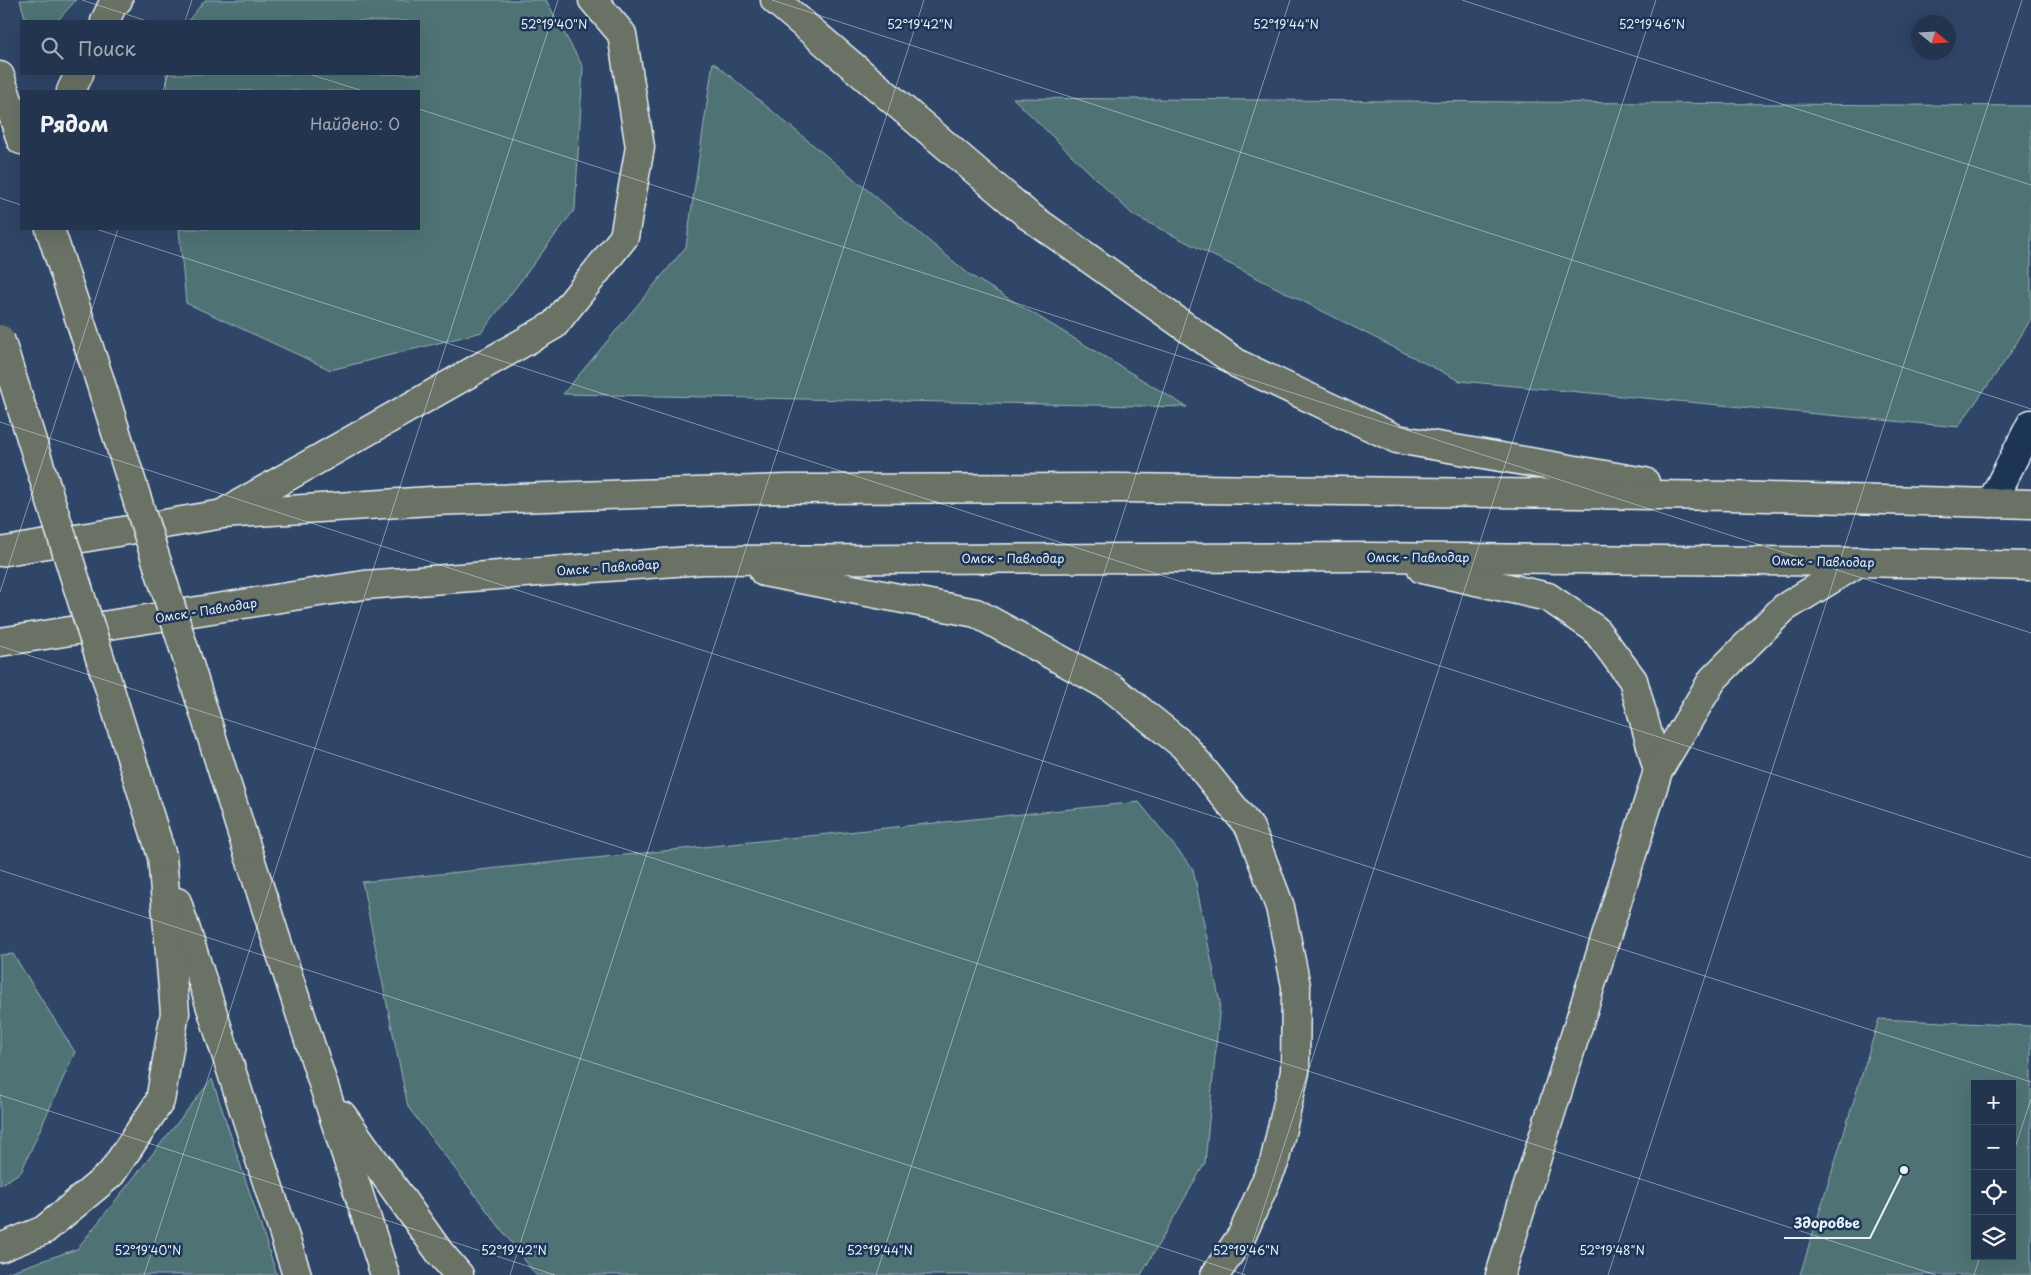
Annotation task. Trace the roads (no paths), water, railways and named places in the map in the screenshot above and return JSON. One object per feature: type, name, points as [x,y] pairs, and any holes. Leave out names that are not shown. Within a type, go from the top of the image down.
[{"type":"highway","points":[[105,20],[113,4],[118,0]]},
{"type":"highway","points":[[223,514],[554,325],[624,236],[640,146],[622,34],[593,0]]},
{"type":"highway","points":[[775,0],[1029,216],[1238,364],[1397,439],[1730,496]]},
{"type":"highway","points":[[72,90],[79,75]]},
{"type":"highway","points":[[0,76],[20,137]]},
{"type":"highway","points":[[54,233],[246,846],[385,1275]]},
{"type":"highway","points":[[0,339],[162,856],[297,1275]]},
{"type":"highway","points":[[0,552],[223,514],[431,501],[787,488],[1119,488],[1730,496],[2031,504]]},
{"type":"highway","points":[[1370,557],[1548,597],[1595,629],[1632,680],[1658,771]]},
{"type":"highway","name":"Омск - Павлодар","points":[[0,642],[364,585],[703,560],[1370,557],[1859,562],[2031,566]]},
{"type":"highway","points":[[703,560],[976,613],[1112,688],[1184,746],[1250,828],[1280,907],[1296,986],[1295,1072],[1274,1163],[1242,1235],[1215,1275]]},
{"type":"highway","points":[[1500,1275],[1658,771],[1712,679],[1784,608],[1859,562]]},
{"type":"highway","points":[[0,1248],[44,1230],[111,1174],[160,1101],[175,1013],[162,856]]},
{"type":"highway","points":[[327,1093],[440,1253],[459,1275]]},
{"type":"lane","points":[[1991,503],[2031,424]]},
{"type":"place","name":"Здоровье","points":[[1904,1170]]}]
